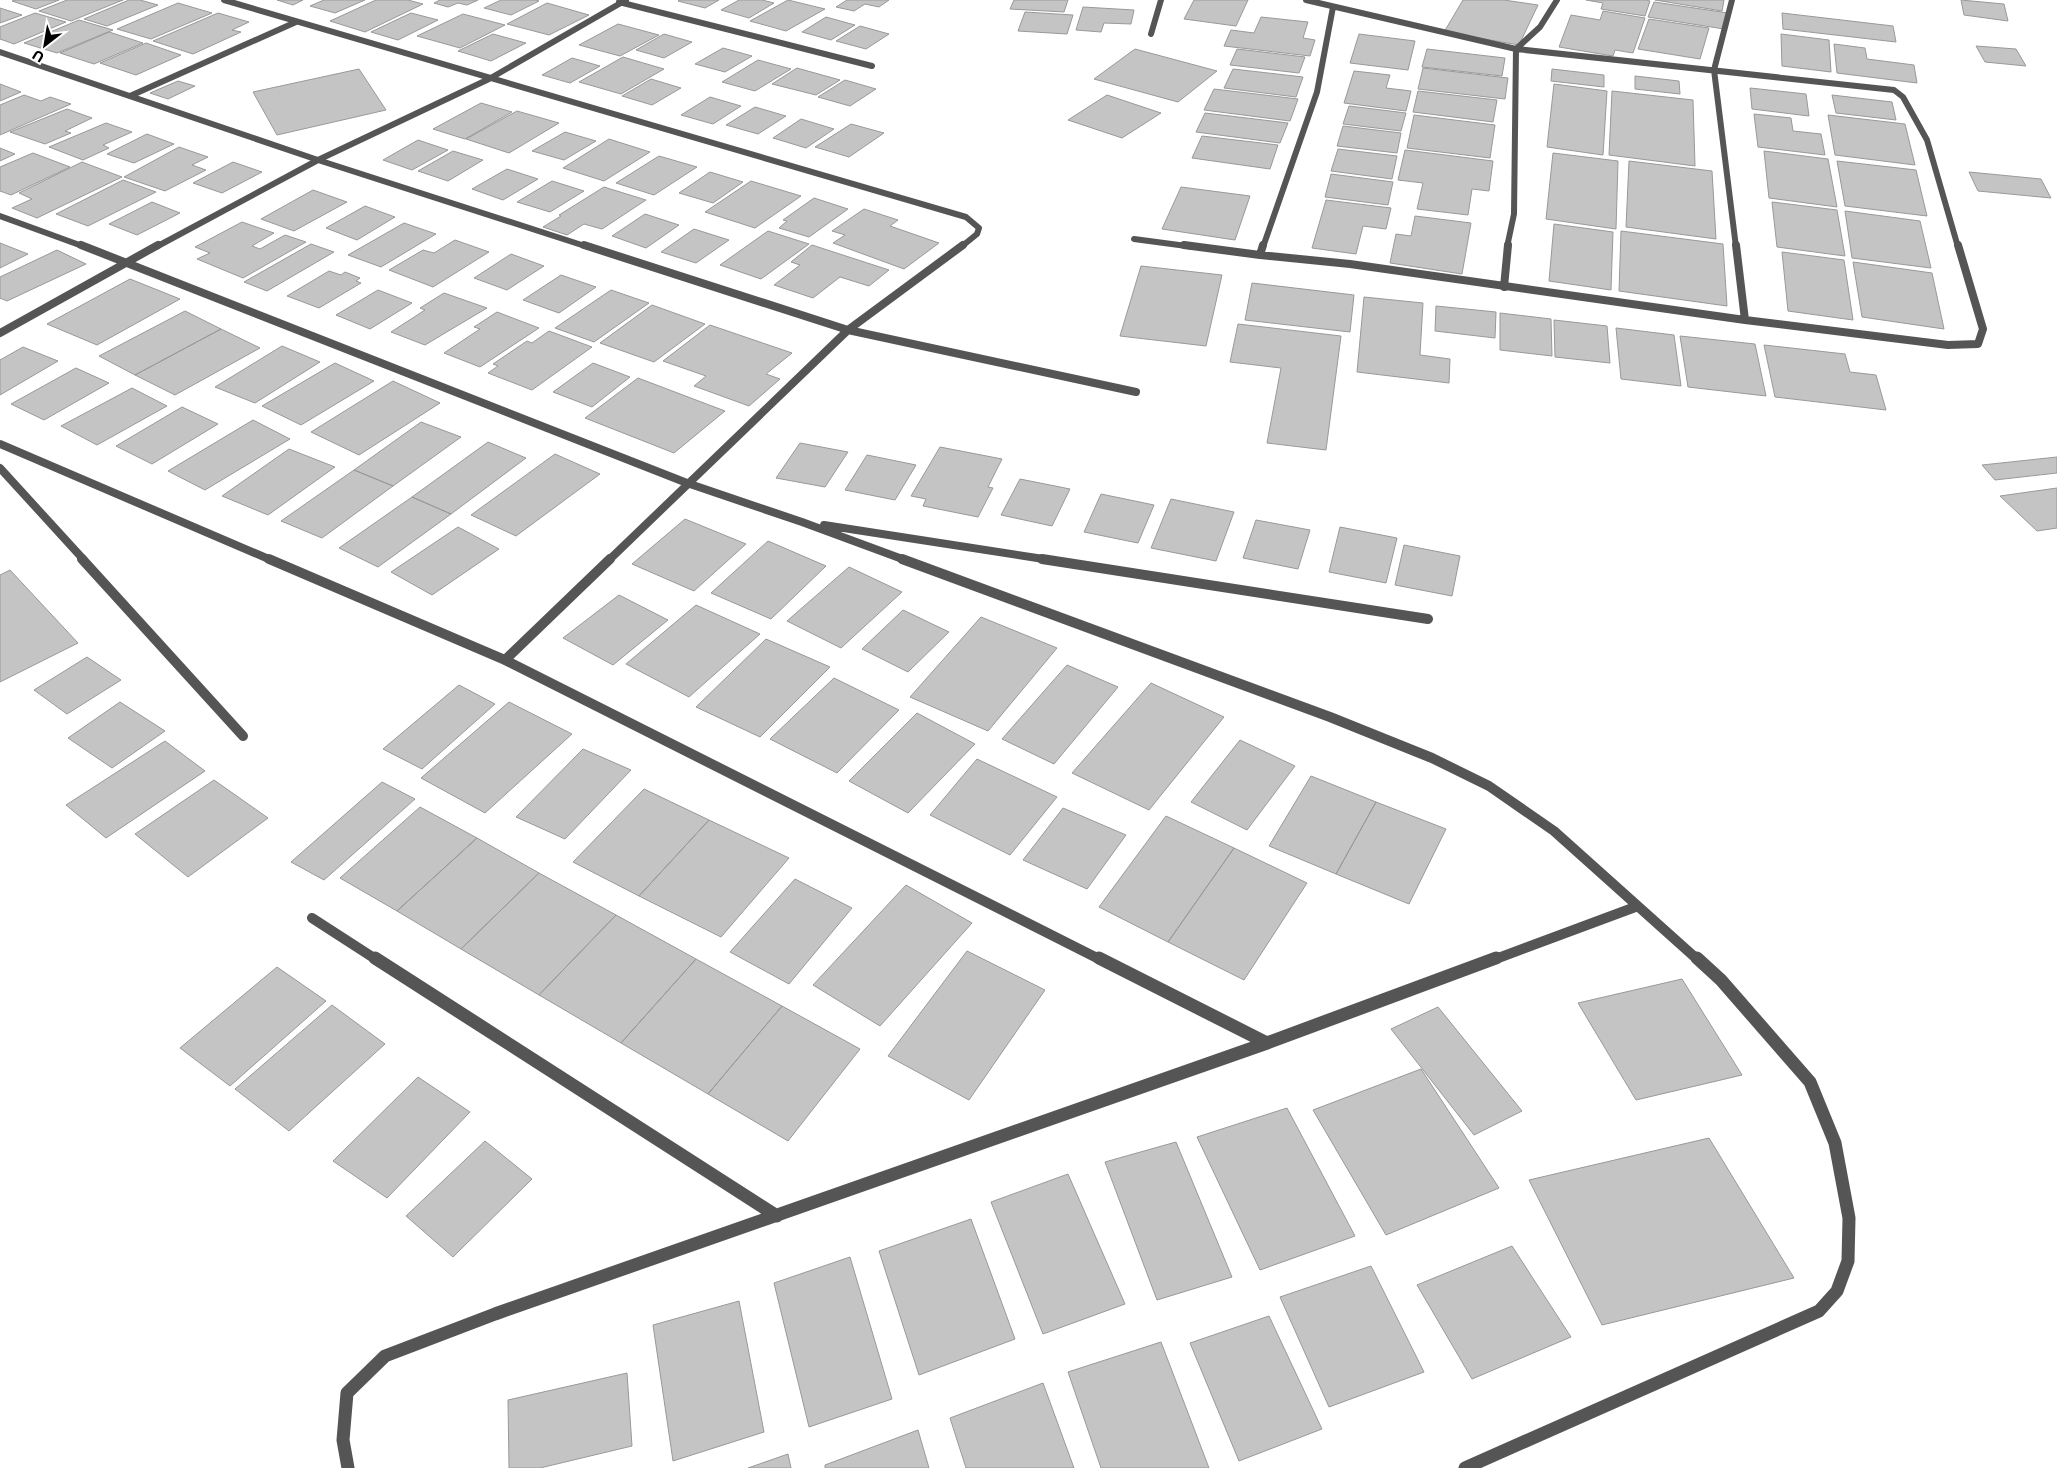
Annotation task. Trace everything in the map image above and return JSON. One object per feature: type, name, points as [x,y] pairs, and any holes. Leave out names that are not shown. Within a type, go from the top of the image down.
[{"type":"street","points":[[224,0],[966,217],[979,228],[977,234],[966,243],[848,330],[505,660]]},
{"type":"street","points":[[612,0],[623,1],[872,66]]},
{"type":"street","points":[[1151,34],[1160,0]]},
{"type":"street","points":[[1134,239],[1350,264],[1745,320],[1948,345],[1978,344],[1983,329],[1927,140],[1903,98],[1894,90],[1516,49],[1306,0]]},
{"type":"street","points":[[1504,287],[1505,258],[1514,214],[1516,49],[1540,27],[1557,0]]},
{"type":"street","points":[[1732,0],[1714,70],[1745,320]]},
{"type":"street","points":[[0,333],[127,262],[318,160],[489,79],[623,1]]},
{"type":"street","points":[[1260,255],[1317,92],[1333,7]]},
{"type":"street","points":[[130,96],[296,22]]},
{"type":"street","points":[[0,52],[318,160],[848,330],[1136,392]]},
{"type":"street","points":[[0,216],[127,262],[687,484],[802,522],[1321,714],[1432,758],[1489,786],[1554,832],[1721,980],[1810,1082],[1835,1143],[1849,1218],[1848,1261],[1837,1291],[1819,1311],[1465,1468]]},
{"type":"street","points":[[0,444],[505,660],[1267,1043]]},
{"type":"street","points":[[0,468],[243,736]]},
{"type":"street","points":[[802,522],[1428,619]]},
{"type":"street","points":[[348,1468],[343,1440],[347,1393],[385,1356],[495,1314],[1267,1043],[1638,906]]},
{"type":"street","points":[[312,918],[777,1216]]},
{"type":"building","points":[[59,0],[36,9],[12,1]]},
{"type":"building","points":[[67,0],[123,0],[71,21],[39,11]]},
{"type":"building","points":[[129,0],[140,0],[158,5],[107,26],[84,19]]},
{"type":"building","points":[[277,0],[303,0],[293,5]]},
{"type":"building","points":[[324,0],[365,0],[335,13],[310,6]]},
{"type":"building","points":[[376,0],[408,0],[423,4],[365,32],[330,21]]},
{"type":"building","points":[[440,0],[478,0],[467,5],[458,3],[448,7],[434,3]]},
{"type":"building","points":[[501,0],[539,1],[511,15],[484,8]]},
{"type":"building","points":[[679,0],[719,0],[705,8]]},
{"type":"building","points":[[739,0],[762,0],[774,3],[749,18],[721,10]]},
{"type":"building","points":[[788,0],[825,9],[786,31],[750,21]]},
{"type":"building","points":[[847,0],[889,0],[879,7],[865,4],[854,11],[836,7]]},
{"type":"building","points":[[1014,0],[1068,0],[1064,12],[1010,9]]},
{"type":"building","points":[[1194,0],[1248,0],[1236,26],[1184,19]]},
{"type":"building","points":[[1463,0],[1504,0],[1538,5],[1519,45],[1444,32]]},
{"type":"building","points":[[1586,0],[1650,1],[1645,16],[1601,9],[1603,3]]},
{"type":"building","points":[[1655,0],[1724,0],[1722,11]]},
{"type":"building","points":[[1961,0],[2004,4],[2008,21],[1964,15]]},
{"type":"building","points":[[1654,2],[1728,13],[1724,29],[1648,17]]},
{"type":"building","points":[[178,3],[212,13],[151,39],[117,29]]},
{"type":"building","points":[[547,3],[589,15],[549,35],[507,24]]},
{"type":"building","points":[[1083,7],[1134,10],[1131,24],[1104,23],[1101,32],[1076,30]]},
{"type":"building","points":[[0,8],[22,15],[0,23]]},
{"type":"building","points":[[1603,11],[1645,18],[1633,53],[1615,50],[1613,56],[1559,47],[1571,15],[1600,20]]},
{"type":"building","points":[[1025,12],[1073,15],[1067,34],[1018,31]]},
{"type":"building","points":[[35,13],[66,22],[14,44],[0,39],[0,27]]},
{"type":"building","points":[[218,13],[249,22],[232,30],[241,32],[193,54],[153,41]]},
{"type":"building","points":[[411,13],[438,20],[398,40],[371,32]]},
{"type":"building","points":[[1782,13],[1893,26],[1896,42],[1783,29]]},
{"type":"building","points":[[463,14],[505,25],[460,48],[417,36]]},
{"type":"building","points":[[826,17],[855,25],[831,40],[802,32]]},
{"type":"building","points":[[1261,17],[1308,22],[1303,38],[1315,40],[1310,56],[1224,46],[1231,30],[1254,33]]},
{"type":"building","points":[[1649,19],[1709,28],[1700,59],[1638,49]]},
{"type":"building","points":[[79,20],[113,30],[57,53],[24,43]]},
{"type":"building","points":[[618,24],[659,35],[620,56],[579,45]]},
{"type":"building","points":[[860,26],[889,34],[866,49],[836,41]]},
{"type":"building","points":[[109,32],[143,43],[94,64],[60,53]]},
{"type":"building","points":[[493,34],[526,43],[491,61],[458,51]]},
{"type":"building","points":[[664,34],[692,42],[664,58],[636,50]]},
{"type":"building","points":[[1359,34],[1415,41],[1408,70],[1350,63]]},
{"type":"building","points":[[1781,34],[1829,40],[1831,72],[1782,66]]},
{"type":"building","points":[[146,43],[181,55],[136,75],[100,63]]},
{"type":"building","points":[[1834,44],[1865,48],[1867,59],[1914,65],[1917,83],[1837,73]]},
{"type":"building","points":[[1976,46],[2016,49],[2026,66],[1985,62]]},
{"type":"building","points":[[723,48],[752,56],[725,72],[695,64]]},
{"type":"building","points":[[1135,49],[1217,71],[1178,102],[1094,79]]},
{"type":"building","points":[[1237,49],[1305,57],[1299,73],[1230,65]]},
{"type":"building","points":[[1427,49],[1505,58],[1502,76],[1422,67]]},
{"type":"building","points":[[623,57],[664,69],[621,94],[579,82]]},
{"type":"building","points":[[572,58],[600,66],[570,83],[542,75]]},
{"type":"building","points":[[758,60],[791,69],[755,91],[722,82]]},
{"type":"building","points":[[797,68],[840,80],[816,95],[772,84]]},
{"type":"building","points":[[1423,68],[1508,78],[1505,99],[1418,89]]},
{"type":"building","points":[[359,69],[386,110],[277,135],[253,92]]},
{"type":"building","points":[[1233,69],[1303,77],[1296,97],[1224,88]]},
{"type":"building","points":[[1552,69],[1604,75],[1604,87],[1551,81]]},
{"type":"building","points":[[1354,71],[1390,75],[1386,88],[1411,91],[1406,111],[1344,103]]},
{"type":"building","points":[[1635,76],[1679,81],[1680,94],[1635,89]]},
{"type":"building","points":[[651,79],[681,88],[652,105],[622,96]]},
{"type":"building","points":[[845,80],[876,89],[850,106],[818,97]]},
{"type":"building","points":[[178,81],[195,86],[168,99],[150,93]]},
{"type":"building","points":[[0,84],[21,92],[0,101]]},
{"type":"building","points":[[1554,84],[1607,91],[1603,155],[1547,147]]},
{"type":"building","points":[[1750,88],[1806,94],[1809,116],[1752,109]]},
{"type":"building","points":[[1214,89],[1298,99],[1290,121],[1204,110]]},
{"type":"building","points":[[1418,91],[1497,100],[1493,122],[1413,112]]},
{"type":"building","points":[[1612,91],[1693,100],[1695,166],[1609,155]]},
{"type":"building","points":[[24,95],[41,101],[50,97],[71,104],[0,135],[0,105]]},
{"type":"building","points":[[1107,95],[1161,113],[1122,138],[1068,120]]},
{"type":"building","points":[[1832,95],[1892,102],[1896,120],[1836,113]]},
{"type":"building","points":[[710,97],[741,106],[713,124],[681,115]]},
{"type":"building","points":[[481,103],[512,112],[465,139],[433,129]]},
{"type":"building","points":[[1349,106],[1406,113],[1401,131],[1343,124]]},
{"type":"building","points":[[755,107],[786,116],[758,134],[726,125]]},
{"type":"building","points":[[67,109],[92,118],[65,131],[71,133],[45,144],[10,132]]},
{"type":"building","points":[[517,111],[559,123],[509,153],[466,139]]},
{"type":"building","points":[[1205,113],[1288,123],[1280,143],[1196,132]]},
{"type":"building","points":[[1754,114],[1791,118],[1793,131],[1821,134],[1825,155],[1758,147]]},
{"type":"building","points":[[1414,115],[1495,125],[1490,158],[1407,148]]},
{"type":"building","points":[[1828,115],[1905,124],[1915,165],[1835,155]]},
{"type":"building","points":[[801,119],[834,129],[806,148],[773,138]]},
{"type":"building","points":[[106,123],[132,132],[103,145],[109,148],[83,160],[49,147]]},
{"type":"building","points":[[851,124],[884,133],[849,157],[815,147]]},
{"type":"building","points":[[1343,126],[1401,133],[1397,153],[1337,146]]},
{"type":"building","points":[[565,132],[596,141],[564,160],[532,151]]},
{"type":"building","points":[[147,134],[174,144],[134,163],[107,154]]},
{"type":"building","points":[[1202,136],[1278,145],[1270,169],[1192,158]]},
{"type":"building","points":[[609,139],[650,152],[604,181],[563,168]]},
{"type":"building","points":[[418,140],[448,150],[412,170],[383,160]]},
{"type":"building","points":[[179,147],[208,157],[192,165],[206,170],[165,191],[124,177]]},
{"type":"building","points":[[0,148],[15,154],[0,161]]},
{"type":"building","points":[[1338,149],[1397,156],[1392,179],[1331,171]]},
{"type":"building","points":[[1405,150],[1493,161],[1489,191],[1472,189],[1468,215],[1417,209],[1423,183],[1398,180]]},
{"type":"building","points":[[453,151],[483,160],[448,181],[418,171]]},
{"type":"building","points":[[1764,151],[1828,159],[1837,207],[1769,198]]},
{"type":"building","points":[[33,153],[70,167],[11,195],[0,191],[0,167]]},
{"type":"building","points":[[1553,153],[1618,161],[1616,229],[1546,219]]},
{"type":"building","points":[[659,156],[697,167],[654,195],[616,183]]},
{"type":"building","points":[[1629,161],[1712,171],[1716,239],[1626,227]]},
{"type":"building","points":[[1837,161],[1916,170],[1927,216],[1845,206]]},
{"type":"building","points":[[82,162],[122,177],[37,218],[12,208],[32,199],[19,193]]},
{"type":"building","points":[[233,162],[262,172],[222,193],[193,183]]},
{"type":"building","points":[[507,169],[538,179],[503,200],[472,189]]},
{"type":"building","points":[[710,172],[743,182],[713,203],[679,193]]},
{"type":"building","points":[[1969,172],[2041,179],[2051,198],[1978,191]]},
{"type":"building","points":[[1331,174],[1393,182],[1388,205],[1325,197]]},
{"type":"building","points":[[123,180],[156,192],[88,226],[56,214]]},
{"type":"building","points":[[552,181],[584,191],[550,212],[517,202]]},
{"type":"building","points":[[751,181],[801,196],[755,228],[705,212]]},
{"type":"building","points":[[604,187],[646,200],[602,229],[584,224],[567,235],[543,227],[561,216],[559,215]]},
{"type":"building","points":[[1181,187],[1250,196],[1235,240],[1162,229]]},
{"type":"building","points":[[313,190],[347,202],[294,231],[261,219]]},
{"type":"building","points":[[814,198],[848,209],[809,237],[779,228],[787,221],[783,220]]},
{"type":"building","points":[[1326,200],[1391,208],[1386,229],[1363,226],[1356,254],[1312,248]]},
{"type":"building","points":[[152,202],[180,213],[137,235],[109,224]]},
{"type":"building","points":[[1772,202],[1837,210],[1845,256],[1777,247]]},
{"type":"building","points":[[365,206],[395,217],[357,240],[326,228]]},
{"type":"building","points":[[864,209],[898,220],[890,226],[939,243],[904,269],[833,243],[845,235],[832,231]]},
{"type":"building","points":[[1845,211],[1920,221],[1931,268],[1852,258]]},
{"type":"building","points":[[645,214],[679,225],[646,248],[612,236]]},
{"type":"building","points":[[1415,216],[1471,223],[1462,274],[1390,263],[1396,234],[1411,236]]},
{"type":"building","points":[[242,222],[274,233],[252,246],[260,249],[285,235],[306,242],[243,278],[197,259],[210,253],[195,247]]},
{"type":"building","points":[[404,223],[436,234],[381,267],[348,255]]},
{"type":"building","points":[[1554,224],[1613,232],[1611,290],[1549,281]]},
{"type":"building","points":[[694,229],[729,240],[696,263],[661,252]]},
{"type":"building","points":[[768,231],[809,244],[761,279],[720,265]]},
{"type":"building","points":[[1621,231],[1723,244],[1727,306],[1619,291]]},
{"type":"building","points":[[455,240],[489,252],[433,287],[389,270],[423,250],[434,253]]},
{"type":"building","points":[[0,243],[28,254],[0,268]]},
{"type":"building","points":[[311,244],[334,252],[267,291],[244,282]]},
{"type":"building","points":[[812,245],[889,270],[869,286],[840,277],[813,298],[774,285],[800,265],[791,262]]},
{"type":"building","points":[[57,250],[86,264],[7,301],[0,298],[0,277]]},
{"type":"building","points":[[1782,252],[1844,260],[1853,320],[1788,311]]},
{"type":"building","points":[[511,254],[544,266],[507,290],[474,278]]},
{"type":"building","points":[[1853,262],[1932,273],[1944,329],[1862,317]]},
{"type":"building","points":[[1141,266],[1222,275],[1206,346],[1120,336]]},
{"type":"building","points":[[329,271],[341,275],[345,272],[360,278],[356,281],[361,283],[319,308],[287,296]]},
{"type":"building","points":[[561,275],[596,287],[559,313],[523,300]]},
{"type":"building","points":[[130,279],[180,299],[97,345],[47,324]]},
{"type":"building","points":[[1252,283],[1354,295],[1350,332],[1245,320]]},
{"type":"building","points":[[378,290],[412,303],[370,329],[336,315]]},
{"type":"building","points":[[611,290],[649,303],[594,342],[555,328]]},
{"type":"building","points":[[444,293],[487,308],[425,345],[391,332],[425,310],[420,308]]},
{"type":"building","points":[[1364,297],[1423,303],[1420,355],[1450,359],[1449,383],[1357,372]]},
{"type":"building","points":[[652,305],[705,324],[654,362],[600,343]]},
{"type":"building","points":[[1436,306],[1496,312],[1495,338],[1435,331]]},
{"type":"building","points":[[185,311],[221,329],[135,375],[99,356]]},
{"type":"building","points":[[497,312],[539,328],[480,367],[444,353],[480,329],[474,327]]},
{"type":"building","points":[[1500,313],[1551,319],[1552,356],[1500,350]]},
{"type":"building","points":[[1554,320],[1607,326],[1610,363],[1555,357]]},
{"type":"building","points":[[1238,324],[1341,336],[1326,450],[1267,443],[1281,368],[1230,362]]},
{"type":"building","points":[[710,325],[792,353],[766,374],[780,379],[749,406],[694,386],[706,376],[663,361]]},
{"type":"building","points":[[1616,328],[1674,335],[1681,386],[1621,379]]},
{"type":"building","points":[[221,329],[260,348],[175,395],[135,375]]},
{"type":"building","points":[[549,331],[592,347],[532,390],[488,373],[498,366],[493,364],[527,341],[532,343]]},
{"type":"building","points":[[1680,336],[1755,344],[1766,396],[1688,387]]},
{"type":"building","points":[[1764,345],[1845,354],[1850,372],[1876,375],[1886,410],[1775,397]]},
{"type":"building","points":[[282,346],[320,362],[255,403],[215,387]]},
{"type":"building","points":[[23,347],[58,361],[0,395],[0,360]]},
{"type":"building","points":[[335,363],[374,381],[301,425],[262,406]]},
{"type":"building","points":[[593,363],[630,377],[592,407],[553,392]]},
{"type":"building","points":[[76,368],[109,383],[44,420],[11,404]]},
{"type":"building","points":[[638,378],[725,411],[674,453],[585,418]]},
{"type":"building","points":[[393,381],[440,403],[359,455],[311,432]]},
{"type":"building","points":[[132,388],[167,406],[97,445],[61,426]]},
{"type":"building","points":[[182,407],[218,424],[152,464],[116,446]]},
{"type":"building","points":[[253,420],[290,439],[205,490],[168,471]]},
{"type":"building","points":[[421,422],[461,437],[393,486],[354,470]]},
{"type":"building","points":[[488,442],[526,458],[451,514],[412,497]]},
{"type":"building","points":[[800,443],[848,452],[825,487],[776,478]]},
{"type":"building","points":[[940,447],[1002,459],[988,487],[993,488],[978,517],[923,506],[926,499],[911,496]]},
{"type":"building","points":[[289,449],[335,467],[268,515],[222,496]]},
{"type":"building","points":[[555,454],[600,474],[516,536],[471,515]]},
{"type":"building","points":[[867,455],[916,465],[895,500],[845,490]]},
{"type":"building","points":[[2057,457],[2057,473],[1995,480],[1982,465]]},
{"type":"building","points":[[354,470],[393,486],[322,538],[281,521]]},
{"type":"building","points":[[1020,479],[1070,489],[1052,526],[1001,515]]},
{"type":"building","points":[[2057,488],[2057,528],[2037,531],[2000,496]]},
{"type":"building","points":[[1101,494],[1154,505],[1138,543],[1084,532]]},
{"type":"building","points":[[412,497],[451,514],[378,567],[339,548]]},
{"type":"building","points":[[1171,499],[1234,512],[1216,561],[1151,548]]},
{"type":"building","points":[[685,519],[746,544],[694,591],[632,564]]},
{"type":"building","points":[[1256,520],[1310,530],[1298,569],[1243,558]]},
{"type":"building","points":[[458,527],[499,549],[432,595],[391,572]]},
{"type":"building","points":[[1340,527],[1397,538],[1386,583],[1329,572]]},
{"type":"building","points":[[768,541],[826,566],[771,619],[711,593]]},
{"type":"building","points":[[1404,545],[1460,556],[1452,596],[1395,585]]},
{"type":"building","points":[[849,567],[902,592],[841,648],[787,621]]},
{"type":"building","points":[[10,570],[78,643],[0,682],[0,575]]},
{"type":"building","points":[[619,595],[668,620],[613,665],[563,638]]},
{"type":"building","points":[[696,605],[760,634],[689,697],[626,664]]},
{"type":"building","points":[[903,610],[949,632],[908,672],[862,649]]},
{"type":"building","points":[[981,617],[1057,648],[988,731],[910,697]]},
{"type":"building","points":[[766,639],[830,667],[760,737],[696,707]]},
{"type":"building","points":[[87,657],[121,680],[67,714],[34,690]]},
{"type":"building","points":[[1067,665],[1118,687],[1054,764],[1002,739]]},
{"type":"building","points":[[834,678],[899,710],[837,773],[770,739]]},
{"type":"building","points":[[1151,683],[1224,717],[1149,810],[1072,773]]},
{"type":"building","points":[[459,685],[495,704],[422,769],[383,749]]},
{"type":"building","points":[[120,702],[165,731],[112,768],[68,738]]},
{"type":"building","points":[[509,702],[572,734],[485,813],[421,778]]},
{"type":"building","points":[[917,713],[975,744],[908,813],[849,781]]},
{"type":"building","points":[[1240,740],[1295,766],[1247,830],[1191,802]]},
{"type":"building","points":[[165,741],[205,771],[106,838],[66,805]]},
{"type":"building","points":[[583,749],[631,770],[565,839],[516,817]]},
{"type":"building","points":[[977,759],[1057,797],[1010,855],[930,815]]},
{"type":"building","points":[[1311,776],[1376,802],[1336,874],[1269,846]]},
{"type":"building","points":[[214,780],[268,818],[188,877],[135,834]]},
{"type":"building","points":[[382,782],[415,799],[324,880],[291,862]]},
{"type":"building","points":[[644,789],[709,820],[639,896],[573,862]]},
{"type":"building","points":[[1376,802],[1446,829],[1409,904],[1336,874]]},
{"type":"building","points":[[420,807],[477,838],[397,911],[340,878]]},
{"type":"building","points":[[1063,808],[1126,835],[1087,889],[1023,860]]},
{"type":"building","points":[[1166,816],[1234,848],[1168,942],[1099,907]]},
{"type":"building","points":[[709,820],[789,858],[721,937],[639,896]]},
{"type":"building","points":[[477,838],[539,873],[461,949],[397,911]]},
{"type":"building","points":[[1234,848],[1307,883],[1244,980],[1168,942]]},
{"type":"building","points":[[539,873],[616,915],[539,995],[461,949]]},
{"type":"building","points":[[795,879],[852,908],[789,984],[730,952]]},
{"type":"building","points":[[906,885],[972,923],[880,1026],[813,985]]},
{"type":"building","points":[[616,915],[696,959],[621,1043],[539,995]]},
{"type":"building","points":[[967,951],[1045,990],[969,1100],[888,1056]]},
{"type":"building","points":[[696,959],[782,1006],[708,1094],[621,1043]]},
{"type":"building","points":[[277,967],[326,1001],[230,1086],[180,1048]]},
{"type":"building","points":[[1682,979],[1742,1075],[1636,1100],[1578,1003]]},
{"type":"building","points":[[332,1005],[385,1044],[289,1131],[235,1089]]},
{"type":"building","points":[[782,1006],[860,1049],[788,1141],[708,1094]]},
{"type":"building","points":[[1438,1007],[1522,1111],[1474,1135],[1391,1029]]},
{"type":"building","points":[[1421,1069],[1499,1188],[1386,1235],[1313,1110]]},
{"type":"building","points":[[418,1077],[470,1112],[387,1198],[333,1161]]},
{"type":"building","points":[[1287,1108],[1355,1236],[1260,1270],[1197,1137]]},
{"type":"building","points":[[1709,1138],[1794,1278],[1602,1325],[1529,1180]]},
{"type":"building","points":[[485,1141],[532,1179],[453,1257],[406,1216]]},
{"type":"building","points":[[1176,1142],[1232,1277],[1157,1300],[1105,1162]]},
{"type":"building","points":[[1068,1174],[1125,1304],[1043,1334],[991,1202]]},
{"type":"building","points":[[971,1219],[1015,1339],[919,1375],[879,1251]]},
{"type":"building","points":[[1512,1246],[1571,1337],[1472,1379],[1417,1285]]},
{"type":"building","points":[[850,1257],[892,1399],[809,1427],[774,1283]]},
{"type":"building","points":[[1371,1266],[1424,1372],[1329,1407],[1280,1297]]},
{"type":"building","points":[[739,1301],[764,1432],[673,1461],[653,1325]]},
{"type":"building","points":[[1269,1316],[1322,1429],[1239,1461],[1190,1343]]},
{"type":"building","points":[[1161,1342],[1209,1468],[1101,1468],[1068,1372]]},
{"type":"building","points":[[627,1373],[632,1446],[540,1468],[509,1468],[508,1400]]},
{"type":"building","points":[[1043,1383],[1074,1468],[966,1468],[950,1418]]},
{"type":"building","points":[[918,1430],[929,1468],[825,1468],[825,1465]]},
{"type":"building","points":[[788,1454],[791,1468],[748,1468]]}]
